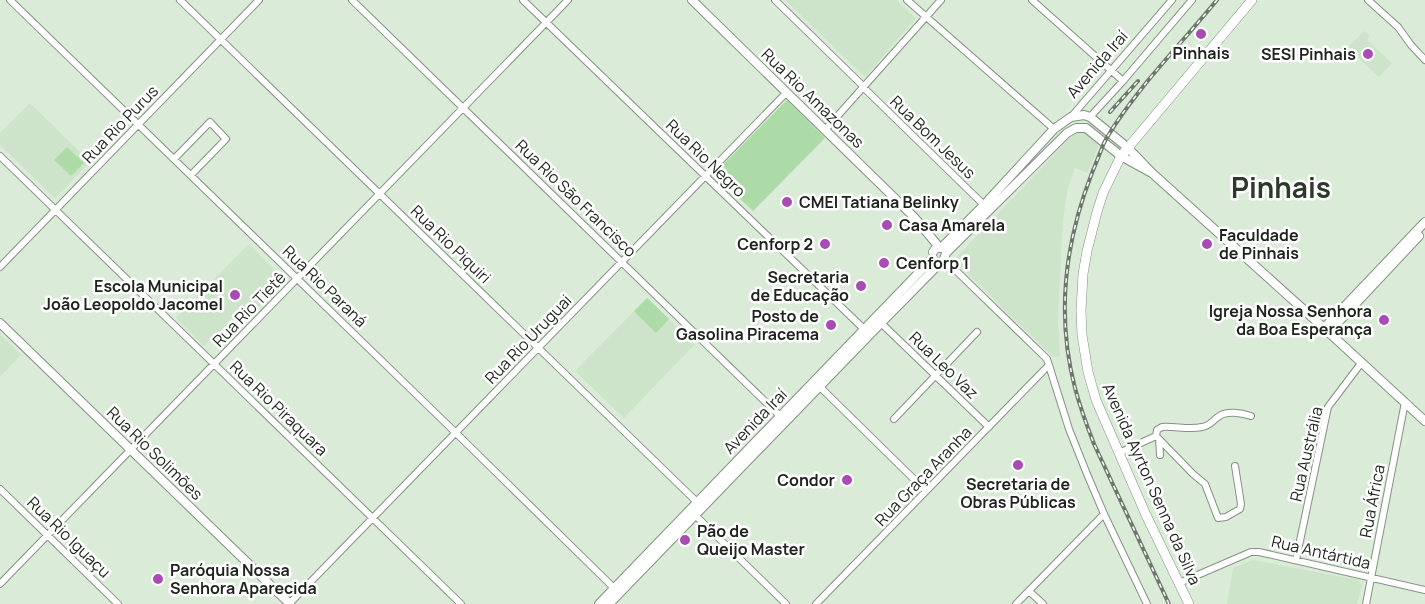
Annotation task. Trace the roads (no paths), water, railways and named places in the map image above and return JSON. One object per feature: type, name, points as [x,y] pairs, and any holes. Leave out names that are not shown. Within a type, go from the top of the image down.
[{"type":"main road","name":"Avenida Ayrton Senna da Silva","points":[[1189,604],[1146,515],[1096,400],[1088,372],[1082,335],[1083,274],[1093,226],[1104,193],[1121,156],[1252,0]]},
{"type":"main road","name":"Rua Rio Amazonas","points":[[696,2],[914,217],[940,254]]},
{"type":"main road","points":[[1071,117],[1084,115],[1090,117],[1127,147],[1152,173],[1425,421]]},
{"type":"main road","name":"Avenida Iraí","points":[[773,429],[780,416],[867,332],[881,322],[953,236],[1054,129],[1071,117]]},
{"type":"main road","name":"Avenida Iraí","points":[[609,604],[628,578],[773,429],[819,386],[940,254],[1066,133],[1076,128],[1086,128],[1121,156]]},
{"type":"main road","points":[[1121,156],[1152,173]]},
{"type":"main road","points":[[914,217],[936,236],[947,238],[953,236]]},
{"type":"main road","points":[[1327,330],[1425,222]]},
{"type":"main road","points":[[1327,330],[1425,230]]},
{"type":"main road","name":"Rua Rio Solimões","points":[[0,323],[290,604]]},
{"type":"main road","name":"Avenida Iraí","points":[[628,578],[695,515],[700,505]]},
{"type":"main road","name":"Avenida Iraí","points":[[599,604],[617,591]]},
{"type":"street","name":"Rua Rio Paraná","points":[[10,0],[617,591]]},
{"type":"street","name":"Rua Rio Piquiri","points":[[180,0],[700,505]]},
{"type":"street","name":"Rua Rio Purus","points":[[0,267],[259,0]]},
{"type":"street","name":"Rua Rio São Francisco","points":[[352,0],[780,416]]},
{"type":"street","name":"Rua Rio Negro","points":[[523,0],[867,332]]},
{"type":"street","name":"Rua Rio Tietê","points":[[0,584],[568,0]]},
{"type":"street","name":"Rua Bom Jesus","points":[[776,0],[984,205]]},
{"type":"street","points":[[907,0],[1054,129]]},
{"type":"street","points":[[825,130],[941,0]]},
{"type":"street","points":[[1032,0],[1123,81]]},
{"type":"street","name":"Avenida Iraí","points":[[1071,117],[1172,0]]},
{"type":"street","name":"Avenida Iraí","points":[[1090,117],[1192,0]]},
{"type":"street","points":[[1368,0],[1398,27],[1425,60]]},
{"type":"street","name":"Rua Rio Uruguai","points":[[290,604],[787,92]]},
{"type":"street","points":[[174,159],[210,122],[226,139],[191,175]]},
{"type":"street","name":"Rua Rio Piraquara","points":[[0,156],[461,604]]},
{"type":"street","points":[[940,254],[1047,359],[1070,429],[1104,513],[1147,604]]},
{"type":"street","name":"Rua Leo Vaz","points":[[881,322],[988,428]]},
{"type":"street","points":[[894,419],[978,332]]},
{"type":"street","name":"Rua Austrália","points":[[1296,561],[1328,407],[1362,363]]},
{"type":"street","name":"Rua Graça Aranha","points":[[816,604],[1048,366]]},
{"type":"street","points":[[819,386],[927,491]]},
{"type":"street","name":"Rua África","points":[[1366,604],[1405,402]]},
{"type":"street","points":[[1160,455],[1157,430],[1162,427],[1202,428],[1212,423],[1218,416],[1230,413],[1251,416]]},
{"type":"street","points":[[1119,453],[1158,438]]},
{"type":"street","points":[[1158,438],[1191,475],[1205,484],[1218,518],[1226,517],[1239,509],[1241,504],[1235,466]]},
{"type":"street","name":"Rua Rio Iguaçu","points":[[0,489],[118,604]]},
{"type":"street","points":[[1016,604],[1104,513]]},
{"type":"street","points":[[695,515],[786,604]]},
{"type":"street","name":"Rua Antártida","points":[[1179,583],[1251,552],[1259,552],[1425,590]]},
{"type":"street","points":[[1029,591],[1043,604]]},
{"type":"railway","points":[[1169,604],[1094,444],[1079,402],[1069,361],[1066,333],[1066,279],[1075,225],[1104,143],[1146,83],[1217,0]]},
{"type":"railway","points":[[1110,112],[1138,81]]},
{"type":"place","name":"Pinhais","points":[[1201,34]]},
{"type":"place","name":"SESI Pinhais","points":[[1368,54]]},
{"type":"place","name":"CMEI Tatiana Belinky","points":[[787,202]]},
{"type":"place","name":"Casa Amarela","points":[[887,225]]},
{"type":"place","name":"Cenforp 2","points":[[825,244]]},
{"type":"place","name":"Faculdade de Pinhais","points":[[1207,244]]},
{"type":"place","name":"Cenforp 1","points":[[884,263]]},
{"type":"place","name":"Secretaria de Educação","points":[[861,286]]},
{"type":"place","name":"Escola Municipal João Leopoldo Jacomel","points":[[235,295]]},
{"type":"place","name":"Igreja Nossa Senhora da Boa Esperança","points":[[1384,320]]},
{"type":"place","name":"Posto de Gasolina Piracema","points":[[831,325]]},
{"type":"place","name":"Secretaria de Obras Públicas","points":[[1018,465]]},
{"type":"place","name":"Condor","points":[[847,480]]},
{"type":"place","name":"Pão de Queijo Master","points":[[685,540]]},
{"type":"place","name":"Paróquia Nossa Senhora Aparecida","points":[[158,579]]},
{"type":"district","name":"Pinhais","points":[[1281,187]]}]
